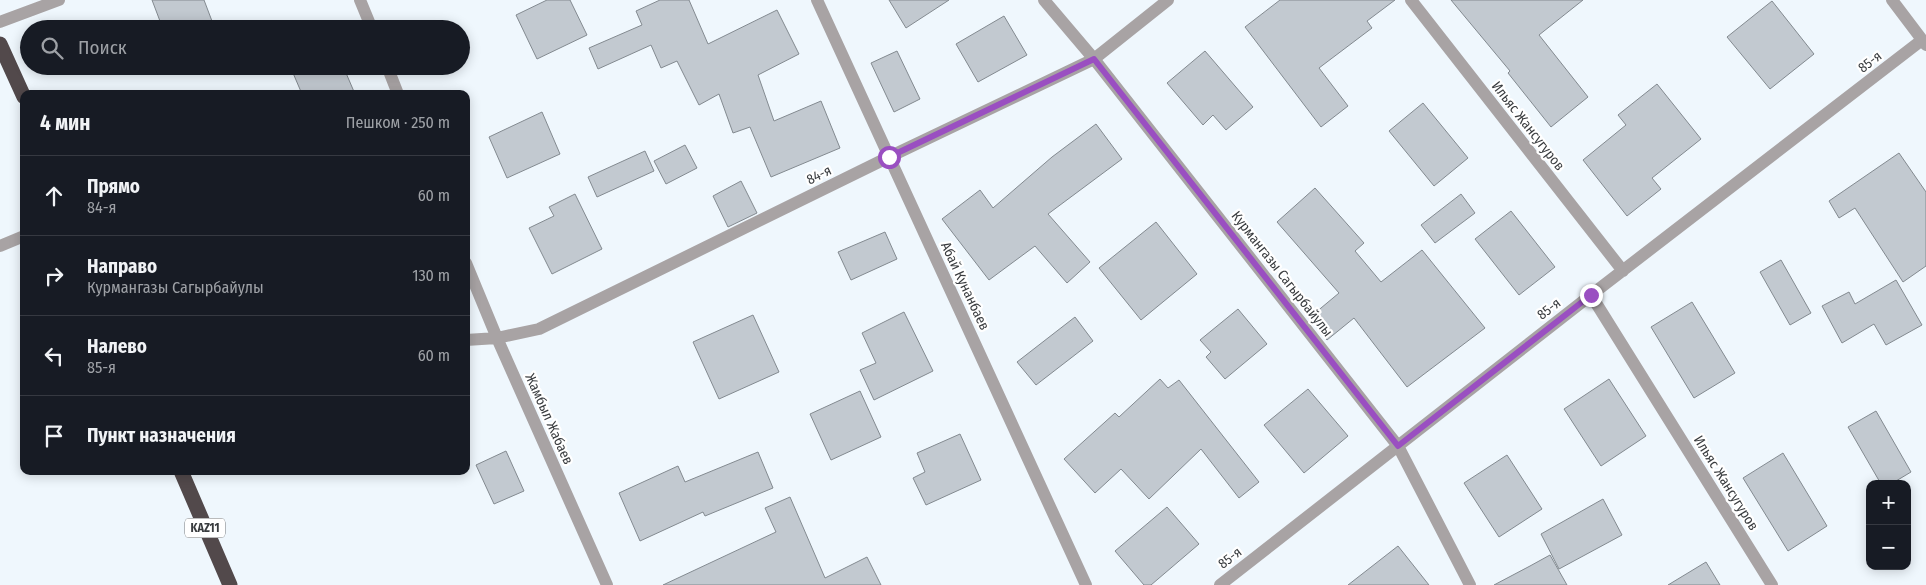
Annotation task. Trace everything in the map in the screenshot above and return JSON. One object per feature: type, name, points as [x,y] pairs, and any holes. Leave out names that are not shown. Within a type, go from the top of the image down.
[{"type":"highway","points":[[0,44],[21,90]]},
{"type":"highway","name":"KAZ11","points":[[183,475],[230,585]]},
{"type":"street","points":[[0,22],[59,0]]},
{"type":"street","points":[[360,0],[368,20]]},
{"type":"street","name":"Абай Кунанбаев","points":[[816,0],[1086,585]]},
{"type":"street","name":"Курмангазы Сагырбайулы","points":[[1044,0],[1094,59],[1398,446],[1470,585]]},
{"type":"street","name":"84-я","points":[[470,340],[497,338],[539,329],[889,157],[1094,59],[1168,0]]},
{"type":"street","name":"Ильяс Жансугуров","points":[[1410,0],[1623,271]]},
{"type":"street","points":[[1892,0],[1924,43]]},
{"type":"street","name":"85-я","points":[[1220,585],[1591,295],[1924,43]]},
{"type":"street","points":[[391,75],[396,90]]},
{"type":"street","points":[[0,246],[20,238]]},
{"type":"street","name":"Жамбыл Жабаев","points":[[470,273],[497,338],[608,585]]},
{"type":"street","name":"Ильяс Жансугуров","points":[[1591,295],[1772,585]]},
{"type":"building","points":[[152,0],[204,0],[212,20],[160,20]]},
{"type":"building","points":[[547,0],[570,0],[587,35],[537,59],[516,15]]},
{"type":"building","points":[[660,0],[689,0],[708,44],[777,10],[799,54],[758,75],[774,121],[821,101],[840,148],[771,177],[750,127],[733,133],[719,94],[699,105],[677,61],[661,68],[651,45],[598,69],[589,48],[642,25],[636,11]]},
{"type":"building","points":[[889,0],[949,0],[906,28]]},
{"type":"building","points":[[1280,0],[1395,0],[1367,21],[1372,28],[1319,68],[1348,106],[1321,127],[1245,27]]},
{"type":"building","points":[[1451,0],[1583,0],[1539,35],[1588,97],[1551,127],[1508,73],[1510,71]]},
{"type":"building","points":[[1772,1],[1814,54],[1770,89],[1727,37]]},
{"type":"building","points":[[1004,16],[1027,55],[978,82],[956,44]]},
{"type":"building","points":[[897,51],[920,99],[894,112],[871,63]]},
{"type":"building","points":[[1205,51],[1253,107],[1226,130],[1213,115],[1203,125],[1167,83]]},
{"type":"building","points":[[294,75],[347,75],[353,90],[300,90]]},
{"type":"building","points":[[1657,84],[1701,139],[1652,178],[1661,189],[1627,216],[1583,160],[1626,125],[1618,115]]},
{"type":"building","points":[[1423,103],[1468,158],[1434,186],[1389,131]]},
{"type":"building","points":[[542,112],[560,154],[507,178],[489,137]]},
{"type":"building","points":[[1096,124],[1122,159],[1048,214],[1090,262],[1067,283],[1035,246],[989,280],[942,219],[980,190],[993,208],[1052,157]]},
{"type":"building","points":[[685,145],[697,168],[666,184],[654,161]]},
{"type":"building","points":[[645,151],[654,171],[597,197],[588,177]]},
{"type":"building","points":[[1899,153],[1926,192],[1926,266],[1903,282],[1855,208],[1839,218],[1829,201]]},
{"type":"building","points":[[741,181],[757,213],[728,227],[713,196]]},
{"type":"building","points":[[1315,188],[1364,243],[1355,251],[1381,282],[1422,250],[1485,328],[1407,387],[1354,318],[1327,340],[1309,318],[1339,293],[1277,222]]},
{"type":"building","points":[[575,194],[602,249],[552,274],[529,228],[554,216],[549,207]]},
{"type":"building","points":[[1461,194],[1475,213],[1435,243],[1421,225]]},
{"type":"building","points":[[1511,211],[1555,267],[1519,295],[1475,239]]},
{"type":"building","points":[[1156,222],[1197,274],[1141,320],[1099,268]]},
{"type":"building","points":[[885,232],[897,259],[851,280],[838,252]]},
{"type":"building","points":[[1781,260],[1811,313],[1790,325],[1760,272]]},
{"type":"building","points":[[1896,280],[1922,325],[1886,345],[1874,324],[1842,343],[1822,306],[1849,292],[1855,304]]},
{"type":"building","points":[[1692,302],[1735,373],[1694,398],[1651,327]]},
{"type":"building","points":[[1238,309],[1267,344],[1225,379],[1206,357],[1211,352],[1200,340]]},
{"type":"building","points":[[904,312],[933,371],[874,400],[860,370],[876,363],[862,333]]},
{"type":"building","points":[[753,315],[779,372],[719,399],[693,342]]},
{"type":"building","points":[[1075,317],[1093,341],[1036,385],[1017,362]]},
{"type":"building","points":[[1160,379],[1168,388],[1179,380],[1259,482],[1239,498],[1201,449],[1149,499],[1121,469],[1095,493],[1064,459],[1115,413],[1119,417]]},
{"type":"building","points":[[1609,379],[1646,436],[1601,466],[1564,409]]},
{"type":"building","points":[[1308,389],[1348,436],[1304,473],[1264,425]]},
{"type":"building","points":[[860,391],[881,437],[831,460],[810,414]]},
{"type":"building","points":[[1876,411],[1911,472],[1898,480],[1879,480],[1848,427]]},
{"type":"building","points":[[960,434],[981,480],[926,505],[913,478],[925,472],[917,453]]},
{"type":"building","points":[[506,451],[524,491],[494,504],[476,465]]},
{"type":"building","points":[[758,452],[773,488],[705,516],[703,512],[640,541],[619,493],[678,466],[685,482]]},
{"type":"building","points":[[1783,453],[1827,526],[1788,551],[1743,478]]},
{"type":"building","points":[[1507,455],[1542,509],[1499,537],[1464,483]]},
{"type":"building","points":[[790,497],[825,578],[867,557],[881,585],[663,585],[776,532],[765,508]]},
{"type":"building","points":[[1603,499],[1622,535],[1559,569],[1541,534]]},
{"type":"building","points":[[1167,507],[1199,544],[1151,585],[1144,585],[1115,551]]},
{"type":"building","points":[[1398,546],[1429,585],[1348,585]]},
{"type":"building","points":[[1550,555],[1567,585],[1494,585],[1530,566]]},
{"type":"building","points":[[1706,562],[1720,585],[1668,585]]},
{"type":"route","points":[[889,157],[1094,59],[1398,446],[1591,295]]}]
